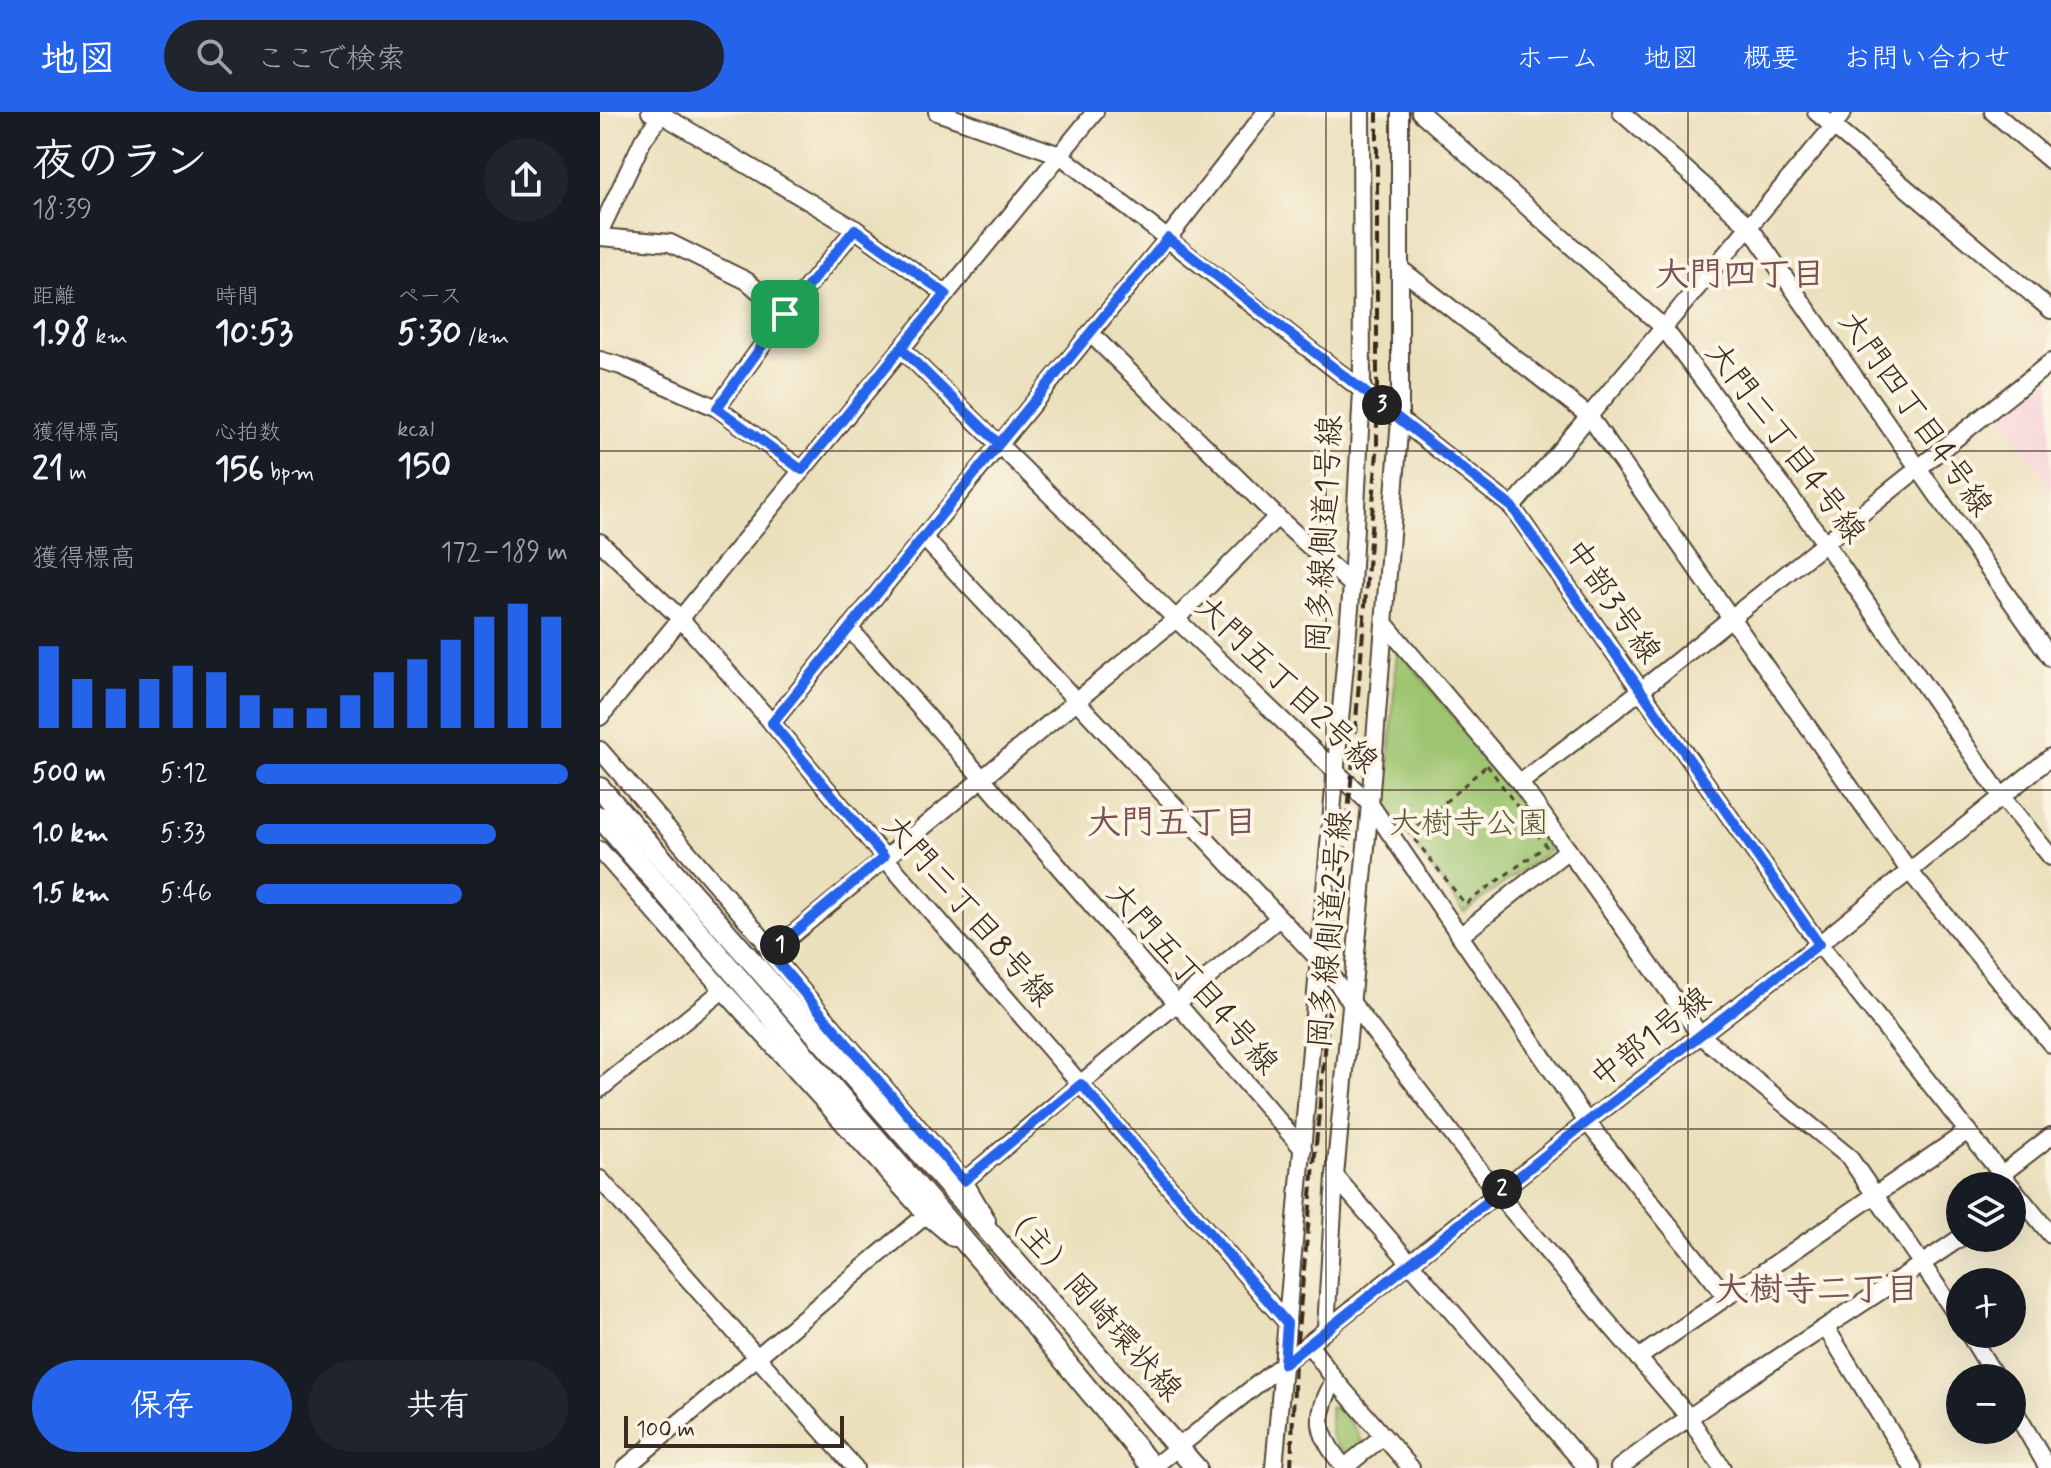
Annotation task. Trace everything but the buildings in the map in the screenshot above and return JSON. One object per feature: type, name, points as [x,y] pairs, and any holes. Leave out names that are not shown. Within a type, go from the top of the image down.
[{"type":"main road","points":[[600,788],[649,858]]},
{"type":"main road","points":[[600,817],[649,858]]},
{"type":"main road","name":"（主）岡崎環状線","points":[[649,858],[1196,1468]]},
{"type":"main road","name":"（主）岡崎環状線","points":[[649,858],[1153,1468]]},
{"type":"street","name":"中部3号線","points":[[937,112],[1060,155],[1512,507],[1819,944],[1998,1172]]},
{"type":"street","points":[[982,128],[990,112]]},
{"type":"street","points":[[600,717],[1095,112]]},
{"type":"street","points":[[772,723],[1168,238],[1266,112]]},
{"type":"street","name":"岡多線側道1号線","points":[[1274,1468],[1352,585],[1362,390],[1361,112]]},
{"type":"street","name":"岡多線側道2号線","points":[[1326,1328],[1335,1176],[1353,1003],[1400,419],[1400,112]]},
{"type":"street","name":"大門四丁目4号線","points":[[1621,112],[1749,226],[2051,658]]},
{"type":"street","points":[[1816,112],[2051,310]]},
{"type":"street","points":[[1512,507],[1843,112]]},
{"type":"street","points":[[1993,112],[2051,161]]},
{"type":"street","points":[[600,231],[658,113],[855,229],[946,294]]},
{"type":"street","name":"大門二丁目4号線","points":[[1429,115],[1663,327],[1825,543],[2002,797],[2051,857]]},
{"type":"street","points":[[717,408],[785,314],[855,229]]},
{"type":"street","points":[[600,237],[670,243],[747,281],[785,314]]},
{"type":"street","points":[[1402,270],[1589,416],[1910,872],[2051,1044]]},
{"type":"street","points":[[1090,333],[1277,517],[1352,585]]},
{"type":"street","name":"大門五丁目2号線","points":[[901,348],[1176,619],[1370,804],[1587,1122],[1726,1296]]},
{"type":"street","points":[[600,360],[621,366],[717,408],[802,470]]},
{"type":"street","points":[[1520,783],[1640,691],[2051,362]]},
{"type":"street","points":[[770,953],[1176,619],[1277,517]]},
{"type":"street","points":[[924,538],[1320,961],[1497,1193],[1688,1416],[1722,1468]]},
{"type":"street","name":"大門二丁目8号線","points":[[600,542],[680,618],[1287,1323]]},
{"type":"street","points":[[1385,624],[1520,783],[1700,1035],[1849,1157],[1946,1299]]},
{"type":"street","name":"大門五丁目4号線","points":[[849,628],[1303,1149]]},
{"type":"street","points":[[600,750],[763,939],[770,953],[964,1181],[1011,1260]]},
{"type":"street","name":"中部1号線","points":[[1153,1468],[1587,1122],[1910,872],[2051,757]]},
{"type":"street","points":[[600,850],[606,870],[723,990],[926,1215],[990,1271]]},
{"type":"street","points":[[1460,936],[1568,850]]},
{"type":"street","points":[[964,1181],[1279,918]]},
{"type":"street","points":[[600,1089],[723,990]]},
{"type":"street","points":[[1638,1358],[1968,1131]]},
{"type":"street","points":[[2024,1172],[2051,1136]]},
{"type":"street","points":[[1335,1176],[1587,1468]]},
{"type":"street","points":[[600,1179],[855,1468]]},
{"type":"street","name":"中部3号線","points":[[2026,1206],[2051,1235]]},
{"type":"street","points":[[625,1468],[926,1215]]},
{"type":"street","points":[[1619,1468],[1688,1416],[1946,1248]]},
{"type":"street","points":[[1826,1328],[1913,1468]]},
{"type":"street","points":[[1308,1343],[1335,1380],[1411,1468]]},
{"type":"street","points":[[1335,1380],[1320,1413],[1321,1432],[1326,1445],[1345,1468],[1383,1436]]},
{"type":"street","points":[[2026,1430],[2048,1468]]},
{"type":"path","points":[[1487,765],[1546,846],[1465,904],[1410,833],[1487,765]]},
{"type":"shaded area","points":[[2051,377],[2051,490],[2001,418]]},
{"type":"green space","name":"大樹寺公園","points":[[1397,648],[1517,793],[1556,846],[1464,912],[1386,806]]},
{"type":"green space","points":[[1330,1406],[1345,1416],[1356,1430],[1362,1442],[1357,1450],[1346,1452],[1335,1443],[1331,1432]]},
{"type":"railway","points":[[1291,1468],[1295,1361],[1352,772],[1377,452],[1377,112]]},
{"type":"district","name":"大門四丁目","points":[[1740,275]]},
{"type":"district","name":"大門五丁目","points":[[1172,823]]},
{"type":"district","name":"大樹寺二丁目","points":[[1817,1290]]},
{"type":"route","points":[[785,314],[717,408],[802,470],[901,348],[950,396],[999,444],[1168,238],[1512,507],[1819,944],[1587,1122],[1284,1364],[1287,1323],[1081,1084],[964,1181],[770,953],[884,857],[772,723],[999,444],[901,348],[946,294],[855,229],[785,314]]}]
